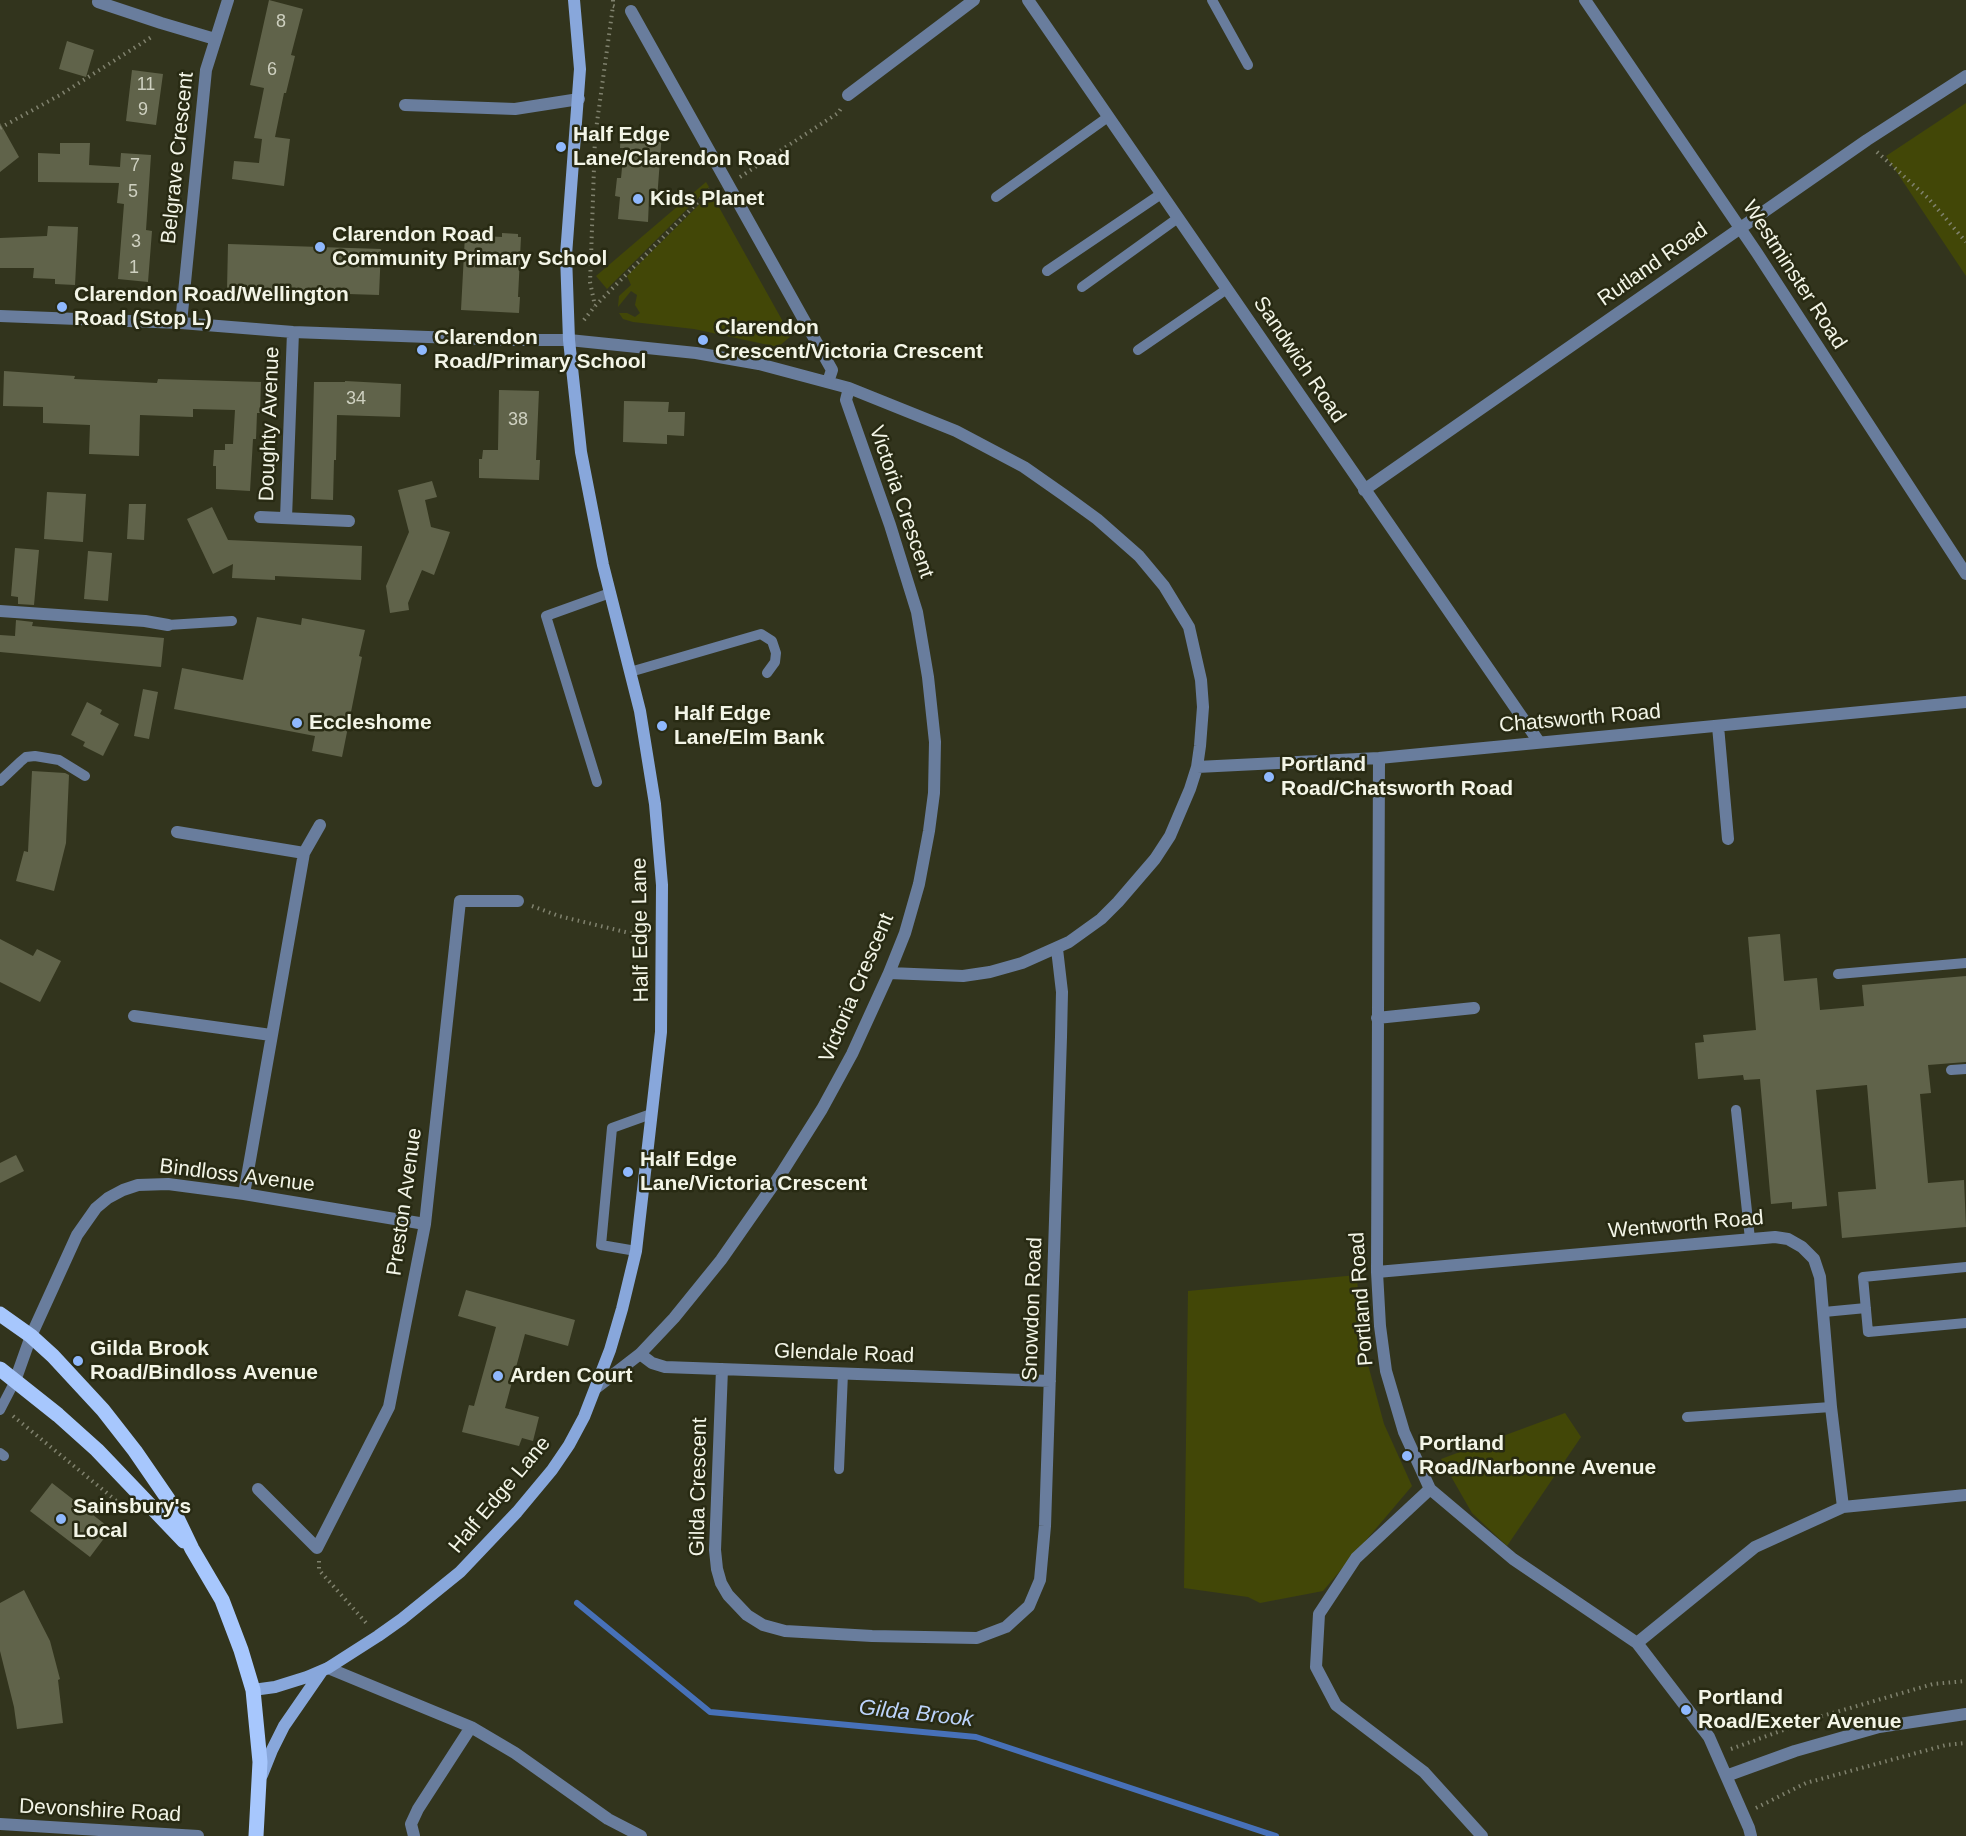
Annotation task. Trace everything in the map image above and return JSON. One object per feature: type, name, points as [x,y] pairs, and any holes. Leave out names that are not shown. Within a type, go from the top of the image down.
[{"type":"main road","name":"Half Edge Lane","points":[[253,1690],[291,1683],[325,1669],[378,1636],[460,1572],[517,1512],[552,1470],[584,1417],[622,1310],[636,1251],[662,1032],[662,885],[656,804],[640,711],[610,593],[582,452],[569,340],[566,255],[580,69],[574,0]]},
{"type":"main road","points":[[0,1314],[31,1336],[53,1356],[103,1410],[135,1451],[168,1499],[192,1549],[222,1600],[253,1690],[260,1750],[256,1836]]},
{"type":"main road","points":[[0,1369],[58,1415],[97,1450],[192,1549]]},
{"type":"main road","points":[[259,1785],[268,1758],[280,1735],[325,1669]]},
{"type":"street","name":"Belgrave Crescent","points":[[181,322],[206,70],[228,0]]},
{"type":"street","points":[[848,95],[974,0]]},
{"type":"street","name":"Sandwich Road","points":[[1028,0],[1539,742]]},
{"type":"street","name":"Westminster Road","points":[[1585,0],[1740,228],[1966,574]]},
{"type":"street","points":[[98,2],[215,39]]},
{"type":"street","points":[[631,11],[832,370],[828,382]]},
{"type":"street","name":"Rutland Road","points":[[1365,490],[1867,140],[1966,76]]},
{"type":"street","points":[[405,105],[515,109],[579,99]]},
{"type":"street","points":[[0,316],[181,322],[293,332],[569,340],[696,353],[759,364],[849,388],[956,431],[1024,467],[1096,519],[1138,556],[1176,603],[1189,627],[1196,653],[1203,707],[1197,767],[1170,836],[1155,859],[1124,896],[1101,919],[1057,949],[990,972],[963,976],[889,973]]},
{"type":"street","name":"Doughty Avenue","points":[[286,518],[293,332]]},
{"type":"street","name":"Victoria Crescent","points":[[596,1388],[640,1354],[674,1318],[714,1268],[781,1174],[822,1109],[852,1054],[889,973],[910,913],[928,839],[934,793],[933,716],[917,612],[890,525],[846,400],[849,388]]},
{"type":"street","name":"Doughty Avenue","points":[[260,517],[349,521]]},
{"type":"street","points":[[0,611],[145,621],[168,625]]},
{"type":"street","name":"Chatsworth Road","points":[[1197,767],[1379,758],[1966,702]]},
{"type":"street","points":[[1718,726],[1728,839]]},
{"type":"street","name":"Portland Road","points":[[1379,758],[1377,1272],[1380,1326],[1386,1371],[1404,1432],[1430,1489],[1513,1559],[1637,1643],[1709,1737],[1751,1836]]},
{"type":"street","points":[[244,1194],[304,853],[320,825]]},
{"type":"street","points":[[177,832],[304,853]]},
{"type":"street","name":"Preston Avenue","points":[[317,1548],[389,1407],[425,1224],[460,901],[518,901]]},
{"type":"street","name":"Snowdon Road","points":[[977,1638],[995,1633],[1018,1618],[1029,1605],[1040,1580],[1045,1535],[1062,1025],[1057,949]]},
{"type":"street","points":[[1377,1018],[1474,1008]]},
{"type":"street","points":[[134,1016],[271,1035]]},
{"type":"street","name":"Bindloss Avenue","points":[[15,1381],[31,1336],[77,1234],[86,1220],[108,1198],[123,1190],[153,1184],[244,1194],[425,1224]]},
{"type":"street","name":"Wentworth Road","points":[[1377,1272],[1750,1239],[1775,1237],[1788,1239],[1802,1247],[1814,1259],[1820,1277],[1831,1407],[1843,1507]]},
{"type":"street","name":"Glendale Road","points":[[640,1354],[652,1363],[665,1367],[1050,1381]]},
{"type":"street","name":"Gilda Crescent","points":[[722,1369],[715,1550],[721,1582],[738,1607],[763,1625],[785,1631],[872,1636],[977,1638]]},
{"type":"street","points":[[258,1489],[317,1548]]},
{"type":"street","points":[[1430,1489],[1356,1558],[1319,1614],[1316,1667],[1335,1705],[1424,1772],[1482,1836]]},
{"type":"street","points":[[1637,1643],[1755,1547],[1843,1507],[1966,1495]]},
{"type":"street","points":[[325,1669],[471,1727],[515,1753],[608,1819],[641,1836]]},
{"type":"street","points":[[1726,1776],[1795,1751],[1879,1727],[1966,1714]]},
{"type":"street","points":[[414,1836],[411,1824],[418,1809],[471,1727]]},
{"type":"street","name":"Devonshire Road","points":[[0,1824],[198,1836]]},
{"type":"lane","points":[[1212,0],[1248,65]]},
{"type":"lane","points":[[996,197],[1108,117]]},
{"type":"lane","points":[[1047,271],[1161,194]]},
{"type":"lane","points":[[1082,287],[1178,218]]},
{"type":"lane","points":[[1138,350],[1227,289]]},
{"type":"lane","points":[[597,782],[546,616],[610,593]]},
{"type":"lane","points":[[168,625],[232,621]]},
{"type":"lane","points":[[630,672],[761,634],[772,641],[776,653],[775,662],[767,673]]},
{"type":"lane","points":[[0,781],[20,762],[35,756],[59,760],[85,776]]},
{"type":"lane","points":[[1838,974],[1966,963]]},
{"type":"lane","points":[[1951,1070],[1966,1069]]},
{"type":"lane","points":[[1736,1110],[1750,1239]]},
{"type":"lane","points":[[636,1251],[601,1245],[612,1128],[651,1114]]},
{"type":"lane","points":[[1966,1268],[1863,1277],[1868,1332],[1966,1323]]},
{"type":"lane","points":[[1824,1312],[1866,1308]]},
{"type":"lane","points":[[839,1469],[843,1373]]},
{"type":"lane","points":[[1,1409],[15,1381]]},
{"type":"lane","points":[[1687,1416],[1831,1407]]},
{"type":"path","points":[[595,306],[590,282],[595,137],[613,6]]},
{"type":"path","points":[[0,128],[60,95],[152,38],[161,23]]},
{"type":"path","points":[[569,340],[595,306],[725,181],[838,113],[848,95]]},
{"type":"path","points":[[1867,140],[1928,198],[1966,242]]},
{"type":"path","points":[[566,255],[591,258]]},
{"type":"path","points":[[518,901],[559,916],[662,941]]},
{"type":"path","points":[[1,1409],[131,1513],[158,1515]]},
{"type":"path","points":[[317,1548],[319,1570],[378,1636]]},
{"type":"path","points":[[1717,1754],[1819,1717],[1933,1684],[1966,1681]]},
{"type":"path","points":[[1743,1814],[1806,1783],[1946,1745],[1966,1743]]},
{"type":"green space","points":[[1966,103],[1966,276],[1886,156]]},
{"type":"green space","points":[[706,182],[709,187],[607,289],[596,276]]},
{"type":"green space","points":[[711,193],[791,336],[778,347],[694,329],[633,322],[623,319],[619,313],[627,313],[635,317],[640,313],[635,305],[637,295],[631,291],[618,307],[619,296],[631,285],[627,276]]},
{"type":"green space","points":[[1357,1275],[1360,1335],[1384,1424],[1412,1486],[1323,1591],[1260,1603],[1248,1597],[1184,1588],[1188,1291]]},
{"type":"green space","points":[[1565,1413],[1581,1437],[1507,1546],[1472,1513],[1441,1459]]},
{"type":"building","points":[[269,0],[303,9],[291,55],[295,56],[286,93],[284,93],[275,137],[290,139],[284,186],[232,179],[234,161],[259,163],[262,139],[254,138],[264,88],[250,85]]},
{"type":"building","points":[[67,41],[94,50],[86,77],[59,69]]},
{"type":"building","points":[[132,70],[163,74],[156,125],[126,121]]},
{"type":"building","points":[[0,123],[19,157],[0,172]]},
{"type":"building","points":[[621,129],[662,132],[657,200],[649,199],[648,222],[618,219],[620,197],[615,196],[617,178],[621,178],[624,148],[620,148]]},
{"type":"building","points":[[60,143],[90,143],[89,165],[120,167],[121,153],[151,155],[146,230],[152,231],[148,282],[118,279],[124,204],[117,203],[119,183],[38,182],[38,153],[60,154]]},
{"type":"building","points":[[48,226],[78,227],[75,285],[55,284],[55,279],[33,278],[34,268],[0,268],[0,238],[47,236]]},
{"type":"building","points":[[502,233],[518,234],[518,237],[521,237],[519,313],[461,310],[465,235],[502,237]]},
{"type":"building","points":[[228,244],[381,249],[379,295],[227,290]]},
{"type":"building","points":[[4,371],[75,376],[74,379],[157,383],[158,379],[261,382],[260,413],[257,413],[256,439],[253,439],[250,491],[216,489],[216,466],[213,466],[214,450],[225,450],[225,444],[233,444],[235,410],[193,409],[193,417],[140,415],[139,456],[89,454],[90,425],[43,423],[43,407],[3,406]]},
{"type":"building","points":[[314,382],[401,384],[400,417],[337,415],[333,500],[311,499]]},
{"type":"building","points":[[499,390],[539,391],[536,460],[540,460],[539,480],[479,478],[479,459],[482,459],[483,450],[498,450]]},
{"type":"building","points":[[624,401],[669,402],[668,412],[685,412],[684,436],[667,435],[667,444],[623,442]]},
{"type":"building","points":[[432,481],[437,497],[425,500],[431,527],[450,532],[434,575],[422,570],[408,603],[409,610],[390,613],[386,586],[409,532],[398,490]]},
{"type":"building","points":[[47,492],[86,494],[83,542],[44,539]]},
{"type":"building","points":[[129,504],[146,504],[144,540],[127,539]]},
{"type":"building","points":[[212,507],[228,540],[362,546],[361,580],[275,576],[275,580],[232,578],[233,564],[213,574],[187,519]]},
{"type":"building","points":[[15,548],[39,550],[34,605],[18,604],[18,597],[11,596]]},
{"type":"building","points":[[88,551],[112,553],[108,601],[84,599]]},
{"type":"building","points":[[257,617],[301,625],[302,618],[365,630],[359,656],[362,657],[342,757],[312,751],[315,736],[174,709],[182,668],[243,680]]},
{"type":"building","points":[[16,620],[33,622],[32,626],[164,638],[161,667],[0,652],[0,635],[15,636]]},
{"type":"building","points":[[143,689],[158,692],[149,739],[134,736]]},
{"type":"building","points":[[87,702],[102,710],[100,714],[119,724],[103,756],[83,746],[85,742],[71,735]]},
{"type":"building","points":[[32,771],[69,775],[66,843],[54,891],[16,881],[24,851],[28,852]]},
{"type":"building","points":[[1780,934],[1784,981],[1817,978],[1820,1010],[1864,1006],[1862,985],[1966,976],[1966,1062],[1928,1065],[1931,1093],[1920,1094],[1928,1183],[1964,1180],[1966,1227],[1842,1238],[1838,1192],[1876,1189],[1867,1085],[1816,1090],[1827,1206],[1792,1209],[1792,1202],[1771,1204],[1760,1079],[1744,1080],[1743,1075],[1698,1079],[1695,1043],[1704,1042],[1703,1035],[1756,1030],[1748,937]]},
{"type":"building","points":[[0,939],[33,956],[37,949],[61,961],[40,1002],[0,982]]},
{"type":"building","points":[[16,1155],[24,1171],[0,1183],[0,1163]]},
{"type":"building","name":"Arden Court","points":[[466,1290],[575,1320],[568,1346],[525,1334],[505,1408],[539,1417],[533,1441],[522,1438],[519,1446],[462,1432],[469,1405],[474,1406],[496,1327],[458,1316]]},
{"type":"building","points":[[52,1483],[111,1529],[90,1557],[30,1511]]},
{"type":"building","points":[[24,1590],[50,1641],[60,1679],[58,1680],[63,1723],[17,1729],[0,1651],[0,1603]]},
{"type":"waterway","name":"Gilda Brook","points":[[577,1603],[710,1712],[976,1737],[1276,1836]]},
{"type":"place","name":"Half Edge Lane/Clarendon Road","points":[[561,147]]},
{"type":"place","name":"Kids Planet","points":[[638,199]]},
{"type":"place","name":"Clarendon Road Community Primary School","points":[[320,247]]},
{"type":"place","name":"Clarendon Road/Wellington Road (Stop L)","points":[[62,307]]},
{"type":"place","name":"Clarendon Crescent/Victoria Crescent","points":[[703,340]]},
{"type":"place","name":"Clarendon Road/Primary School","points":[[422,350]]},
{"type":"place","name":"Eccleshome","points":[[297,723]]},
{"type":"place","name":"Half Edge Lane/Elm Bank","points":[[662,726]]},
{"type":"place","name":"Portland Road/Chatsworth Road","points":[[1269,777]]},
{"type":"place","name":"Half Edge Lane/Victoria Crescent","points":[[628,1172]]},
{"type":"place","name":"Gilda Brook Road/Bindloss Avenue","points":[[78,1361]]},
{"type":"place","name":"Arden Court","points":[[498,1376]]},
{"type":"place","name":"Portland Road/Narbonne Avenue","points":[[1407,1456]]},
{"type":"place","name":"Sainsbury's Local","points":[[61,1519]]},
{"type":"place","name":"Portland Road/Exeter Avenue","points":[[1686,1710]]}]
